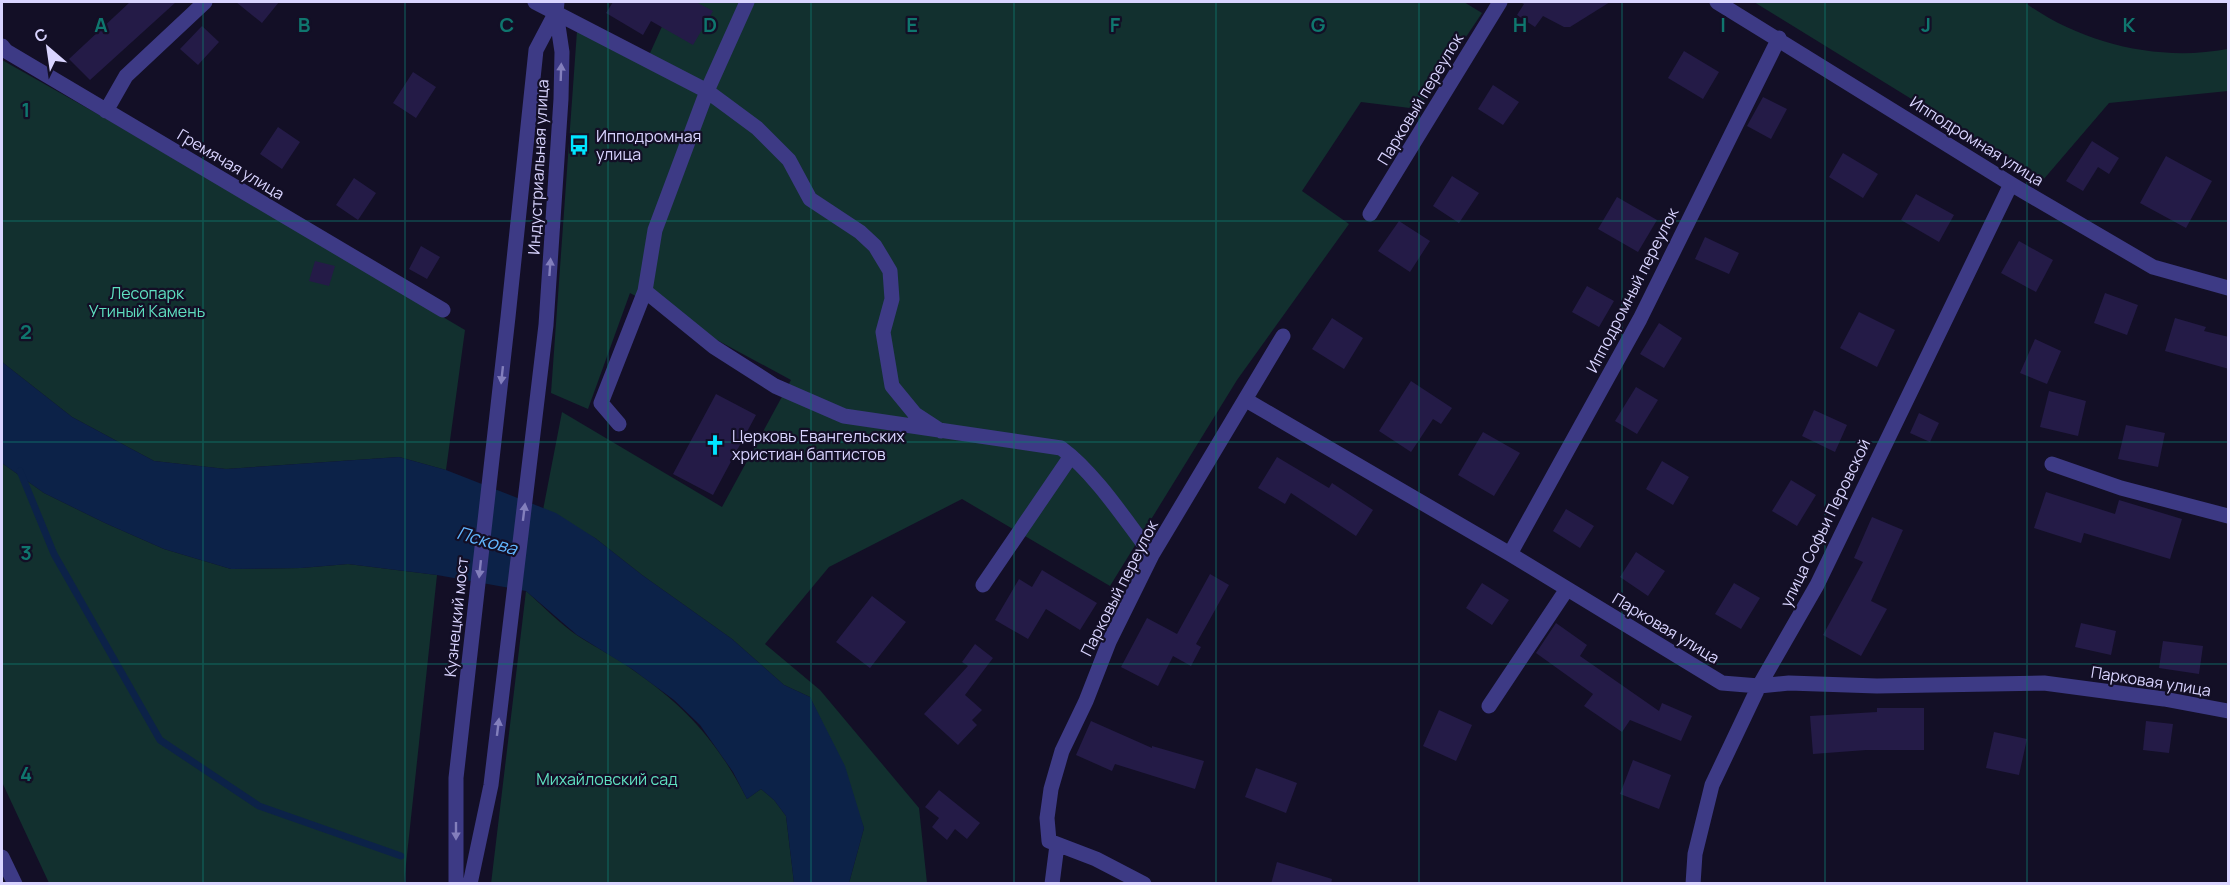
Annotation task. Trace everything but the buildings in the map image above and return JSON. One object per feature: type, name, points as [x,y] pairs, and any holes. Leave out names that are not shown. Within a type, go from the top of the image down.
[{"type":"street","points":[[106,111],[126,76],[205,2]]},
{"type":"street","points":[[535,2],[556,7],[707,91],[757,128],[789,160],[810,199],[860,232],[875,246],[890,271],[892,299],[883,332],[892,386],[915,414],[941,431]]},
{"type":"street","points":[[619,424],[601,403],[645,291],[655,231],[707,91],[747,2]]},
{"type":"street","name":"Парковый переулок","points":[[1370,214],[1500,2]]},
{"type":"street","name":"Ипподромная улица","points":[[1717,2],[1779,38],[2011,184],[2153,267],[2229,288]]},
{"type":"street","name":"Индустриальная улица","points":[[508,317],[536,50],[556,7]]},
{"type":"street","name":"Индустриальная улица","points":[[470,884],[491,785],[546,325],[558,160],[562,52],[556,7]]},
{"type":"street","name":"Ипподромный переулок","points":[[1510,554],[1640,319],[1779,38]]},
{"type":"street","name":"Гремячая улица","points":[[2,46],[6,51],[106,111],[443,310]]},
{"type":"street","name":"улица Софьи Перовской","points":[[1693,884],[1695,854],[1712,785],[1759,686],[1817,585],[2011,184]]},
{"type":"street","points":[[645,291],[714,347],[775,386],[844,417],[1060,448],[1071,456],[1114,504],[1152,555]]},
{"type":"street","name":"Кузнецкий мост","points":[[456,884],[456,778],[508,317]]},
{"type":"street","name":"Парковый переулок","points":[[1052,884],[1053,843],[1047,818],[1051,789],[1062,751],[1086,701],[1109,642],[1152,555],[1283,336]]},
{"type":"street","name":"Парковая улица","points":[[1246,400],[1510,554],[1722,683],[1759,686],[1789,683],[1876,686],[2044,683],[2164,699],[2229,711]]},
{"type":"street","points":[[982,585],[1071,456]]},
{"type":"street","points":[[2052,464],[2121,488],[2229,516]]},
{"type":"street","points":[[1489,706],[1567,589]]},
{"type":"street","points":[[1053,843],[1096,859],[1144,884]]},
{"type":"street","points":[[2,857],[15,884]]},
{"type":"green space","points":[[673,2],[1464,2],[1482,13],[1418,109],[1361,102],[1302,191],[1349,224],[1237,380],[1110,586],[962,499],[829,567],[765,644],[820,690],[919,808],[927,883],[849,883],[864,828],[831,741],[810,697],[784,685],[732,639],[642,575],[595,538],[543,510],[562,412],[722,507],[791,380],[630,293],[588,409],[551,393],[577,31],[646,62]]},
{"type":"green space","points":[[1754,2],[2024,2],[2070,29],[2122,46],[2175,53],[2228,49],[2228,91],[2109,103],[2043,180]]},
{"type":"green space","name":"Лесопарк Утиный Камень","points":[[2,60],[465,330],[446,470],[399,457],[226,469],[154,461],[72,417],[2,362]]},
{"type":"green space","points":[[2,463],[44,493],[105,523],[164,549],[231,569],[301,568],[348,564],[437,575],[404,883],[49,883],[2,782]]},
{"type":"green space","name":"Михайловский сад","points":[[526,591],[571,631],[626,665],[669,697],[712,743],[747,799],[761,789],[774,800],[786,816],[794,883],[491,884]]},
{"type":"water","name":"Пскова","points":[[2,362],[72,417],[154,461],[226,469],[399,457],[446,470],[556,513],[595,538],[642,575],[732,639],[784,685],[810,697],[845,766],[864,828],[849,883],[794,883],[786,816],[774,800],[761,789],[747,799],[733,772],[700,725],[674,700],[632,669],[577,635],[526,591],[437,575],[348,564],[301,568],[231,569],[164,549],[44,493],[2,463]]},
{"type":"waterway","points":[[20,471],[54,554],[160,740],[259,806],[401,856]]},
{"type":"place","name":"Ипподромная улица","points":[[579,145]]},
{"type":"place","name":"Церковь Евангельских христиан баптистов","points":[[715,445]]}]
